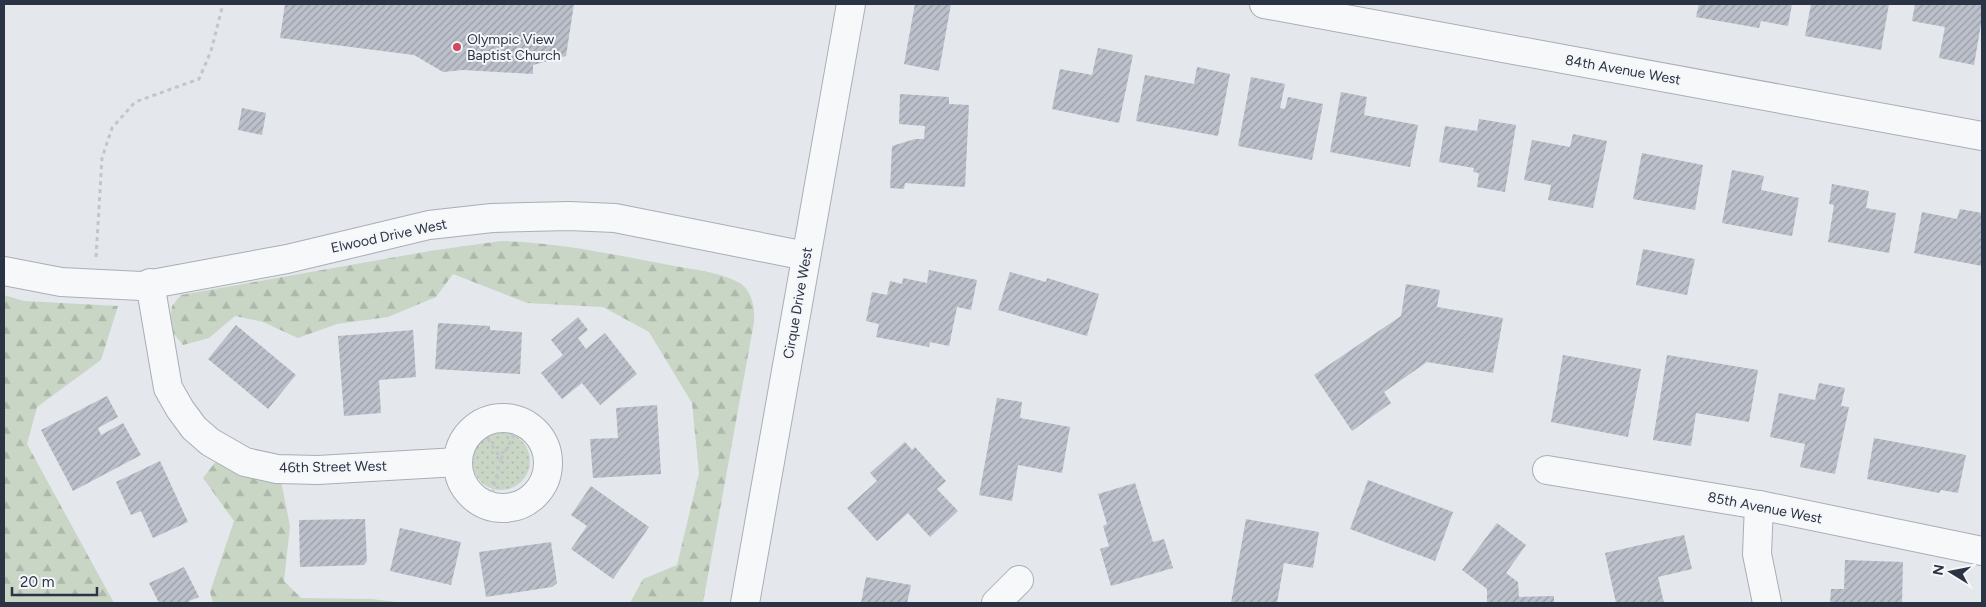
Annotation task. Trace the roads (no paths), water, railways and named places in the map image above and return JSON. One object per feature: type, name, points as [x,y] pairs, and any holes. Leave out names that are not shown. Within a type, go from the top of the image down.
[{"type":"street","name":"Cirque Drive West","points":[[745,603],[851,4]]},
{"type":"street","name":"84th Avenue West","points":[[1264,4],[1982,136]]},
{"type":"street","name":"Elwood Drive West","points":[[4,271],[61,282],[141,286],[287,258],[429,225],[492,218],[569,216],[614,218],[806,256]]},
{"type":"street","name":"46th Street West","points":[[150,283],[168,388],[189,422],[210,442],[245,462],[277,469],[318,470],[458,462]]},
{"type":"street","points":[[496,417],[510,418],[522,422],[538,433],[546,447],[549,462],[546,478],[539,492],[527,502],[512,508],[496,508],[482,504],[471,495],[462,484],[458,462],[462,442],[471,430],[496,417]]},
{"type":"street","name":"85th Avenue West","points":[[1547,470],[1759,505],[1982,550]]},
{"type":"street","points":[[1759,505],[1757,554],[1767,603]]},
{"type":"street","points":[[996,603],[1019,580]]},
{"type":"place","name":"Olympic View Baptist Church","points":[[457,47]]}]
